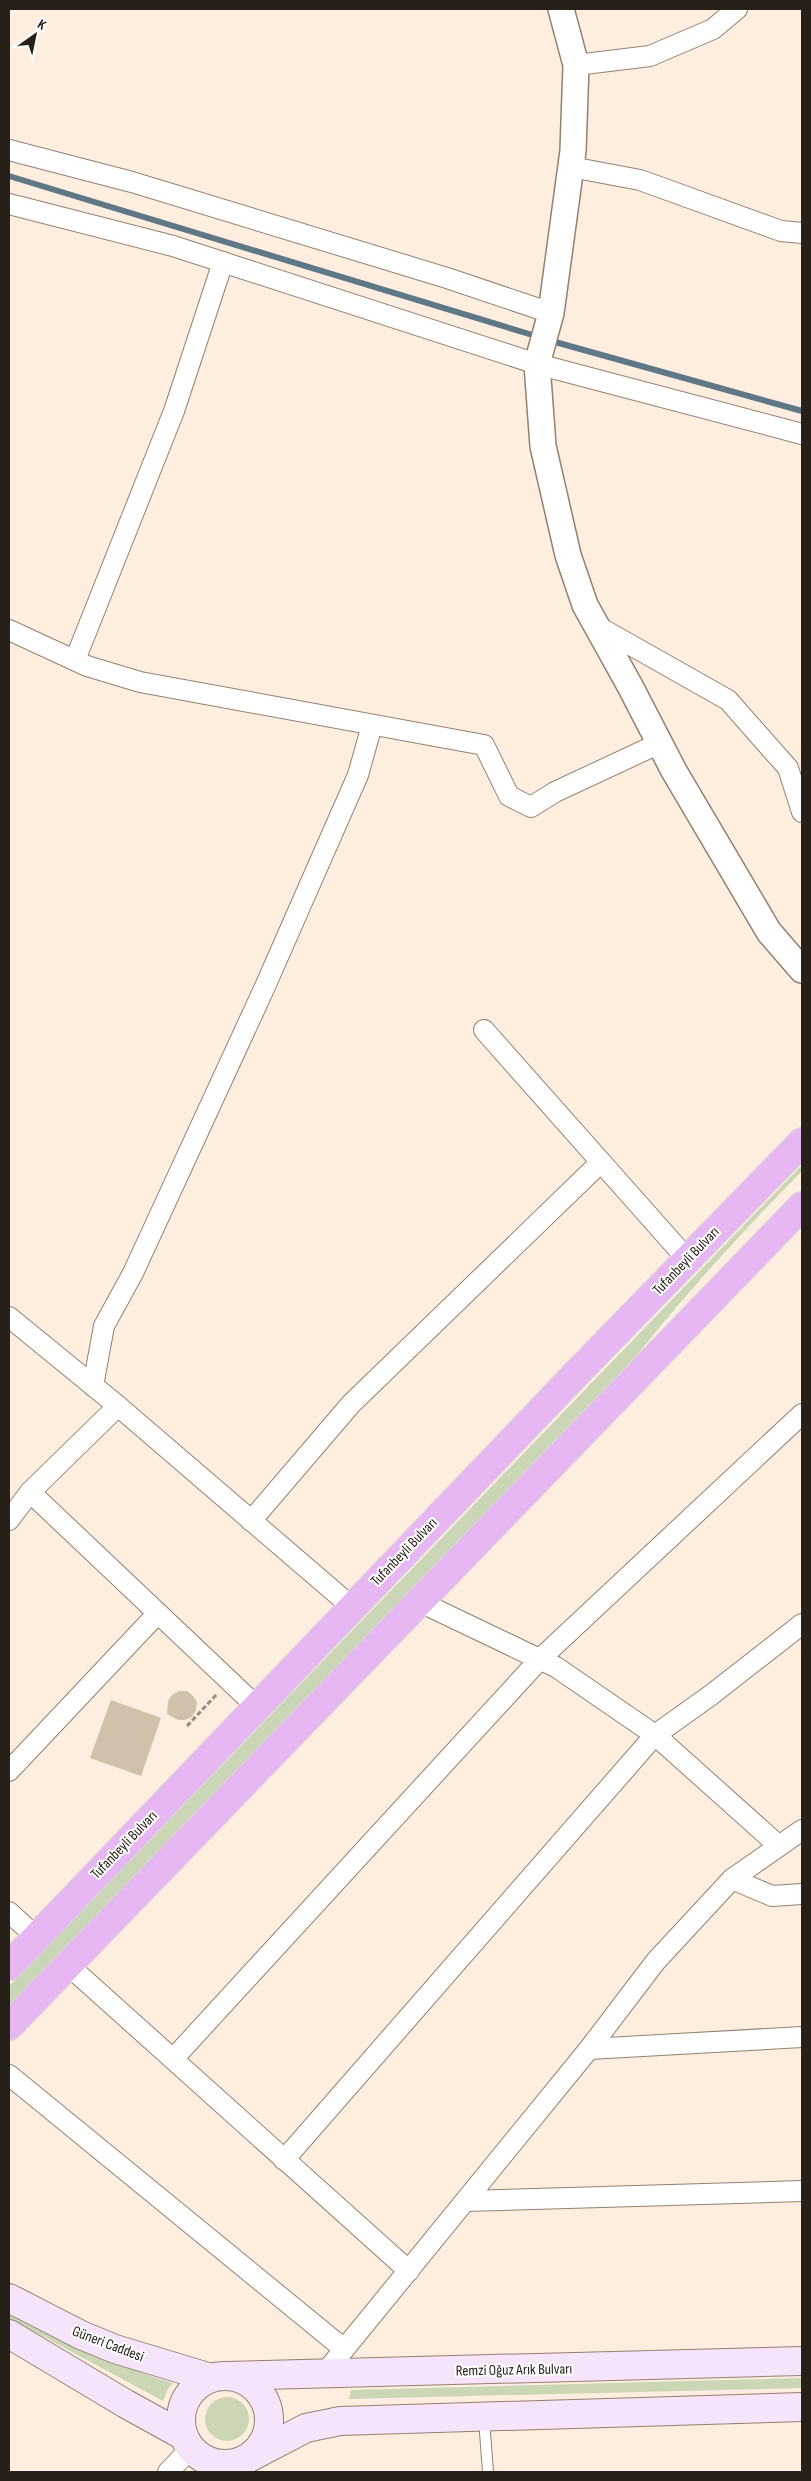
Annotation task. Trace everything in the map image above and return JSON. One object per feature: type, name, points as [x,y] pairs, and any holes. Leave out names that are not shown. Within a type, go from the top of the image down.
[{"type":"highway","name":"Tufanbeyli Bulvarı","points":[[9,1966],[256,1706],[802,1142]]},
{"type":"highway","points":[[9,2026],[802,1206]]},
{"type":"main road","name":"Güneri Caddesi","points":[[9,2298],[81,2335],[115,2349],[218,2377],[240,2379],[252,2386],[262,2396],[268,2410],[269,2424],[266,2439],[257,2451],[239,2465]]},
{"type":"main road","points":[[9,2334],[50,2357],[187,2442],[202,2458],[216,2464],[239,2465],[289,2435],[322,2424],[340,2421],[483,2415],[802,2407]]},
{"type":"main road","name":"Remzi Oğuz Arık Bulvarı","points":[[218,2377],[802,2361]]},
{"type":"main road","points":[[187,2442],[181,2422],[183,2408],[194,2390],[218,2377]]},
{"type":"street","points":[[561,9],[576,65],[571,167],[551,313],[538,360],[543,446],[568,555],[585,605],[660,743],[768,932],[802,970]]},
{"type":"street","points":[[576,65],[650,56],[713,29],[736,9]]},
{"type":"street","points":[[9,150],[132,182],[438,275],[551,313]]},
{"type":"street","points":[[571,167],[640,180],[773,228],[802,233]]},
{"type":"street","points":[[9,204],[173,246],[538,360],[802,434]]},
{"type":"street","points":[[75,660],[174,411],[222,262]]},
{"type":"street","points":[[597,626],[728,700],[788,768],[802,812]]},
{"type":"street","points":[[9,630],[75,660],[140,682],[484,745],[509,796],[531,807],[555,792],[660,743]]},
{"type":"street","points":[[93,1386],[104,1326],[133,1273],[263,991],[358,774],[372,725]]},
{"type":"street","points":[[484,1030],[687,1259]]},
{"type":"street","points":[[251,1521],[351,1404],[601,1162]]},
{"type":"street","points":[[9,1317],[118,1406],[352,1607]]},
{"type":"street","points":[[9,1520],[30,1492],[118,1406]]},
{"type":"street","points":[[173,2059],[540,1659],[802,1414]]},
{"type":"street","points":[[30,1492],[256,1706]]},
{"type":"street","points":[[420,1602],[556,1667],[655,1735],[779,1846]]},
{"type":"street","points":[[9,1771],[158,1613]]},
{"type":"street","points":[[284,2160],[655,1735],[711,1695],[802,1624]]},
{"type":"street","points":[[324,2374],[589,2049],[656,1961],[732,1880],[802,1830]]},
{"type":"street","points":[[732,1880],[772,1896],[802,1894]]},
{"type":"street","points":[[9,1912],[36,1937]]},
{"type":"street","points":[[68,1966],[408,2271]]},
{"type":"street","points":[[589,2049],[802,2037]]},
{"type":"street","points":[[9,2075],[344,2349]]},
{"type":"street","points":[[466,2201],[802,2191]]},
{"type":"street","points":[[168,2472],[187,2442]]},
{"type":"lane","points":[[483,2415],[488,2472]]},
{"type":"path","points":[[187,1726],[229,1681]]},
{"type":"green space","points":[[802,1165],[802,1171],[718,1259],[639,1353],[9,2007],[9,1986]]},
{"type":"green space","points":[[9,2310],[109,2360],[173,2383],[163,2401],[9,2318]]},
{"type":"green space","points":[[802,2378],[802,2388],[349,2399],[351,2390]]},
{"type":"green space","points":[[223,2397],[231,2397],[243,2403],[249,2419],[243,2435],[231,2441],[223,2441],[211,2435],[205,2423],[205,2415],[211,2403]]},
{"type":"building","points":[[179,1691],[187,1691],[197,1702],[196,1710],[192,1717],[185,1720],[178,1720],[167,1714],[168,1701],[172,1695]]},
{"type":"building","points":[[111,1700],[161,1718],[141,1776],[90,1758]]},
{"type":"waterway","points":[[9,176],[539,337]]},
{"type":"waterway","points":[[548,340],[802,411]]}]
